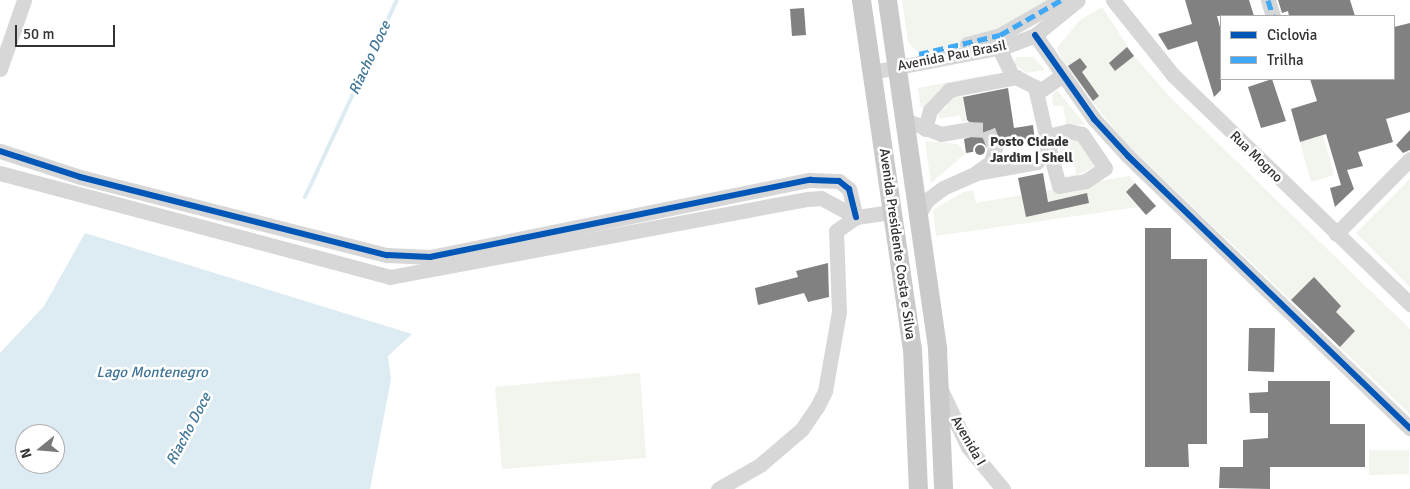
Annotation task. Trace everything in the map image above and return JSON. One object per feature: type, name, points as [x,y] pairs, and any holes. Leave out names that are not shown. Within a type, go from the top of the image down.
[{"type":"main road","name":"Avenida Presidente Costa e Silva","points":[[861,0],[893,212],[917,395],[918,489]]},
{"type":"main road","name":"Avenida Presidente Costa e Silva","points":[[887,0],[919,214],[940,388],[943,489]]},
{"type":"street","points":[[0,69],[24,0]]},
{"type":"street","points":[[919,54],[1000,35],[1061,0]]},
{"type":"street","name":"Avenida Pau Brasil","points":[[872,72],[1000,48],[1035,35],[1078,0]]},
{"type":"street","name":"Rua Mogno","points":[[1113,0],[1173,75],[1410,304]]},
{"type":"street","points":[[1268,0],[1273,15]]},
{"type":"street","points":[[1035,35],[1061,76],[1128,156],[1410,428]]},
{"type":"street","points":[[976,173],[1037,162],[1048,142],[1037,93],[1007,68],[1000,48]]},
{"type":"street","points":[[1037,93],[1061,76]]},
{"type":"street","points":[[925,129],[930,110],[949,90],[1017,78]]},
{"type":"street","points":[[905,120],[941,134],[968,129]]},
{"type":"street","points":[[919,214],[938,192],[976,173],[991,162],[995,148]]},
{"type":"street","points":[[0,151],[52,170],[387,255],[430,257],[810,180],[839,181],[849,189],[856,217]]},
{"type":"street","points":[[1336,234],[1410,159]]},
{"type":"street","points":[[0,173],[390,277],[808,199],[820,198],[856,217]]},
{"type":"street","points":[[718,489],[760,465],[802,429],[817,407],[825,391],[839,312],[836,231],[856,217],[893,212]]},
{"type":"street","name":"Avenida I","points":[[940,388],[968,447],[1003,489]]},
{"type":"shaded area","points":[[902,0],[1061,0],[975,43],[919,54],[908,42]]},
{"type":"shaded area","points":[[1102,7],[1134,56],[1170,97],[1410,329],[1410,414],[1125,142],[1067,70],[1057,48],[1080,20]]},
{"type":"shaded area","points":[[1016,57],[1033,57],[1045,70],[1026,73],[1014,64]]},
{"type":"shaded area","points":[[997,73],[945,86],[921,108],[918,88]]},
{"type":"shaded area","points":[[1057,90],[1085,124],[1067,127],[1063,106],[1053,106],[1052,95]]},
{"type":"shaded area","points":[[951,97],[962,97],[966,121],[962,122],[960,115],[939,119],[938,111],[945,109]]},
{"type":"shaded area","points":[[1323,135],[1334,175],[1311,182],[1300,142]]},
{"type":"shaded area","points":[[1069,137],[1078,139],[1095,166],[1064,182],[1063,177],[1076,174],[1073,159],[1062,162],[1058,140]]},
{"type":"shaded area","points":[[925,141],[958,144],[966,153],[931,183]]},
{"type":"shaded area","points":[[1129,176],[1135,183],[1126,192],[1139,207],[936,236],[933,210],[963,192],[973,190],[976,203]]},
{"type":"shaded area","points":[[1410,179],[1410,287],[1356,233]]},
{"type":"shaded area","points":[[640,373],[646,458],[502,469],[495,387]]},
{"type":"shaded area","points":[[1369,450],[1409,450],[1409,474],[1369,475]]},
{"type":"water","name":"Lago Montenegro","points":[[85,233],[412,334],[388,356],[391,379],[370,489],[0,489],[0,353],[44,306]]},
{"type":"building","points":[[1185,0],[1249,0],[1254,15],[1217,16],[1220,27],[1221,90],[1214,97],[1197,41],[1168,50],[1158,34],[1192,24]]},
{"type":"building","points":[[1278,0],[1350,0],[1355,15],[1289,15],[1288,11],[1282,13]]},
{"type":"building","points":[[804,8],[806,35],[792,36],[790,9]]},
{"type":"building","points":[[1410,23],[1410,112],[1386,119],[1393,142],[1358,152],[1363,166],[1347,170],[1354,189],[1335,207],[1330,188],[1341,185],[1326,134],[1300,142],[1291,109],[1317,101],[1310,80],[1395,80],[1395,27]]},
{"type":"building","points":[[1127,47],[1134,56],[1115,71],[1109,63]]},
{"type":"building","points":[[1080,58],[1087,67],[1082,72],[1099,96],[1093,101],[1068,66]]},
{"type":"building","points":[[1272,80],[1286,121],[1261,128],[1248,87]]},
{"type":"building","points":[[1008,88],[1014,128],[1033,125],[1035,142],[1004,147],[993,139],[985,150],[966,153],[964,139],[974,136],[977,128],[967,120],[963,97]]},
{"type":"building","points":[[1410,130],[1410,150],[1403,153],[1396,145]]},
{"type":"building","points":[[1043,173],[1048,202],[1087,193],[1089,203],[1026,217],[1018,178]]},
{"type":"building","points":[[1135,183],[1156,206],[1146,215],[1126,192]]},
{"type":"building","points":[[1145,228],[1171,228],[1171,259],[1207,259],[1207,444],[1188,444],[1189,467],[1145,467]]},
{"type":"building","points":[[828,263],[829,297],[808,302],[804,293],[758,305],[755,288],[798,277],[796,271]]},
{"type":"building","points":[[1314,277],[1341,306],[1336,312],[1355,331],[1340,347],[1291,300]]},
{"type":"building","points":[[1249,328],[1275,328],[1274,372],[1248,371]]},
{"type":"building","points":[[1268,381],[1330,381],[1330,424],[1365,424],[1365,467],[1270,467],[1270,489],[1219,488],[1220,467],[1243,467],[1243,440],[1268,438],[1268,413],[1250,413],[1249,393],[1268,392]]},
{"type":"waterway","name":"Riacho Doce","points":[[305,197],[397,0]]},
{"type":"tunnel","points":[[968,129],[988,130],[995,148]]},
{"type":"marked path","points":[[919,54],[1000,35],[1061,0]]},
{"type":"marked path","points":[[1268,0],[1273,15]]},
{"type":"cycle path","points":[[1035,35],[1094,119],[1128,156],[1410,428]]},
{"type":"cycle path","points":[[0,151],[80,177],[387,255],[430,257],[810,180],[839,181],[849,189],[856,217]]},
{"type":"place","name":"Posto Cidade Jardim | Shell","points":[[980,150]]}]
